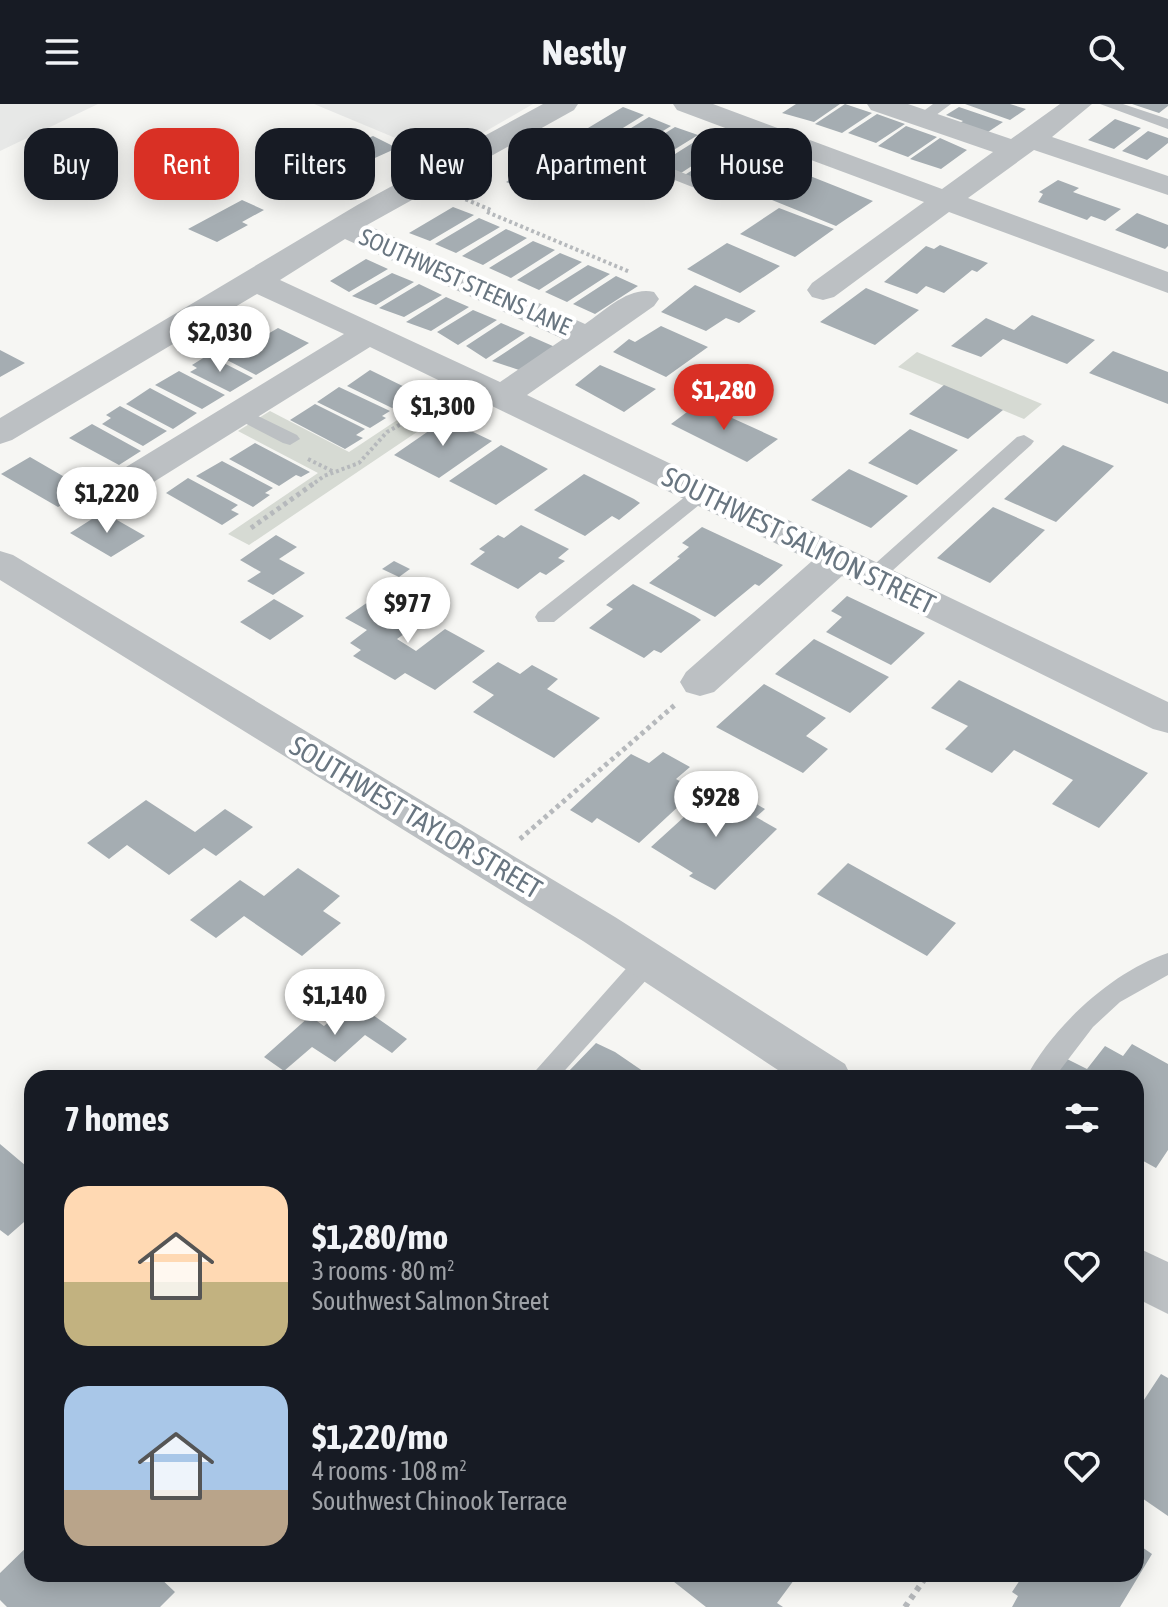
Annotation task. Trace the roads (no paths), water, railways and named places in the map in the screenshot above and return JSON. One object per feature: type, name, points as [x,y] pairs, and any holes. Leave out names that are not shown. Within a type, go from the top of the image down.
[{"type":"street","points":[[0,433],[343,226],[564,104]]},
{"type":"street","points":[[687,104],[752,128]]},
{"type":"street","points":[[881,104],[933,111],[1023,145],[1168,186]]},
{"type":"street","points":[[823,290],[1078,104]]},
{"type":"street","points":[[812,150],[1168,283]]},
{"type":"street","name":"SOUTHWEST STEENS LANE","points":[[343,226],[587,337]]},
{"type":"street","name":"SOUTHWEST SALMON STREET","points":[[256,281],[502,396],[1168,719]]},
{"type":"street","points":[[502,396],[587,337],[636,285]]},
{"type":"street","points":[[139,475],[369,333]]},
{"type":"street","points":[[700,682],[838,559]]},
{"type":"street","name":"SOUTHWEST TAYLOR STREET","points":[[0,563],[493,864],[816,1070]]},
{"type":"lane","points":[[1108,104],[1168,124]]},
{"type":"lane","points":[[240,413],[290,439]]},
{"type":"lane","points":[[874,576],[1024,441]]},
{"type":"lane","points":[[546,617],[702,493]]},
{"type":"lane","points":[[549,1070],[648,961]]},
{"type":"lane","points":[[1045,1070],[1084,1020],[1111,995],[1168,963]]}]
